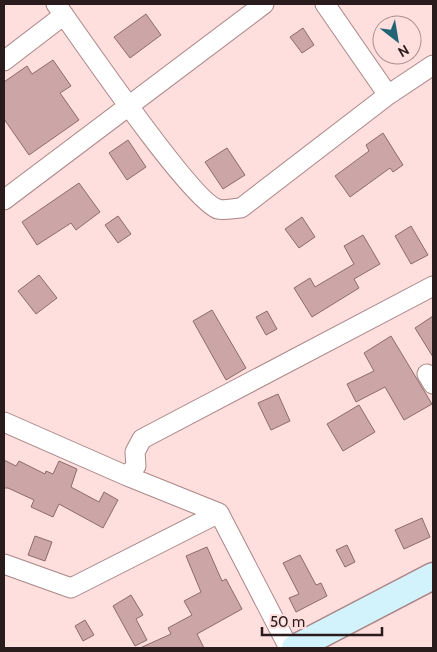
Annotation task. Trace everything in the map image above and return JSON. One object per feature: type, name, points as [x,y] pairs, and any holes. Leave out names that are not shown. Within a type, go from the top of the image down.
[{"type":"street","points":[[4,200],[264,4]]},
{"type":"street","points":[[325,4],[388,95]]},
{"type":"street","points":[[4,61],[60,9],[128,105],[198,196],[218,209],[241,208],[388,95],[433,65]]},
{"type":"street","points":[[127,476],[136,466],[136,452],[142,439],[433,286]]},
{"type":"street","points":[[4,422],[127,476],[219,513],[289,648]]},
{"type":"street","points":[[4,564],[72,588],[219,513]]},
{"type":"street","points":[[295,648],[433,576]]},
{"type":"building","points":[[146,14],[161,35],[130,58],[114,37]]},
{"type":"building","points":[[303,28],[314,45],[302,53],[290,37]]},
{"type":"building","points":[[53,60],[71,86],[60,93],[79,120],[29,155],[4,119],[4,82],[27,66],[32,74]]},
{"type":"building","points":[[383,133],[403,165],[393,172],[390,168],[350,197],[335,176],[369,151],[366,145]]},
{"type":"building","points":[[128,140],[146,167],[127,180],[109,153]]},
{"type":"building","points":[[227,148],[245,175],[223,189],[205,162]]},
{"type":"building","points":[[79,183],[100,212],[76,230],[71,223],[37,245],[22,222]]},
{"type":"building","points":[[118,216],[131,234],[118,243],[105,225]]},
{"type":"building","points":[[302,217],[315,237],[299,248],[285,229]]},
{"type":"building","points":[[411,226],[428,255],[411,264],[395,236]]},
{"type":"building","points":[[363,235],[380,264],[354,279],[359,288],[312,317],[294,288],[310,278],[315,287],[354,264],[344,246]]},
{"type":"building","points":[[39,275],[57,298],[36,314],[18,291]]},
{"type":"building","points":[[212,310],[246,368],[226,380],[193,321]]},
{"type":"building","points":[[267,311],[277,329],[266,335],[256,317]]},
{"type":"building","points":[[433,316],[433,357],[415,328]]},
{"type":"building","points":[[391,336],[432,404],[404,420],[385,387],[356,402],[347,384],[374,371],[364,353]]},
{"type":"building","points":[[278,394],[290,421],[271,430],[258,403]]},
{"type":"building","points":[[359,405],[375,432],[343,451],[327,424]]},
{"type":"building","points":[[4,460],[16,466],[19,461],[45,474],[46,471],[53,474],[59,461],[77,469],[71,487],[99,502],[104,492],[118,500],[103,528],[59,504],[53,517],[31,507],[34,500],[4,488]]},
{"type":"building","points":[[422,518],[430,537],[404,549],[395,530]]},
{"type":"building","points":[[35,536],[52,542],[45,561],[28,555]]},
{"type":"building","points":[[347,545],[355,562],[345,567],[336,550]]},
{"type":"building","points":[[207,547],[222,581],[226,579],[242,609],[197,634],[204,648],[140,648],[171,634],[168,628],[192,615],[184,601],[201,592],[186,556]]},
{"type":"building","points":[[300,555],[316,585],[321,583],[327,596],[296,612],[289,598],[299,594],[283,563]]},
{"type":"building","points":[[131,595],[143,615],[136,619],[147,640],[135,646],[113,606]]},
{"type":"building","points":[[85,620],[94,635],[83,641],[75,626]]}]
